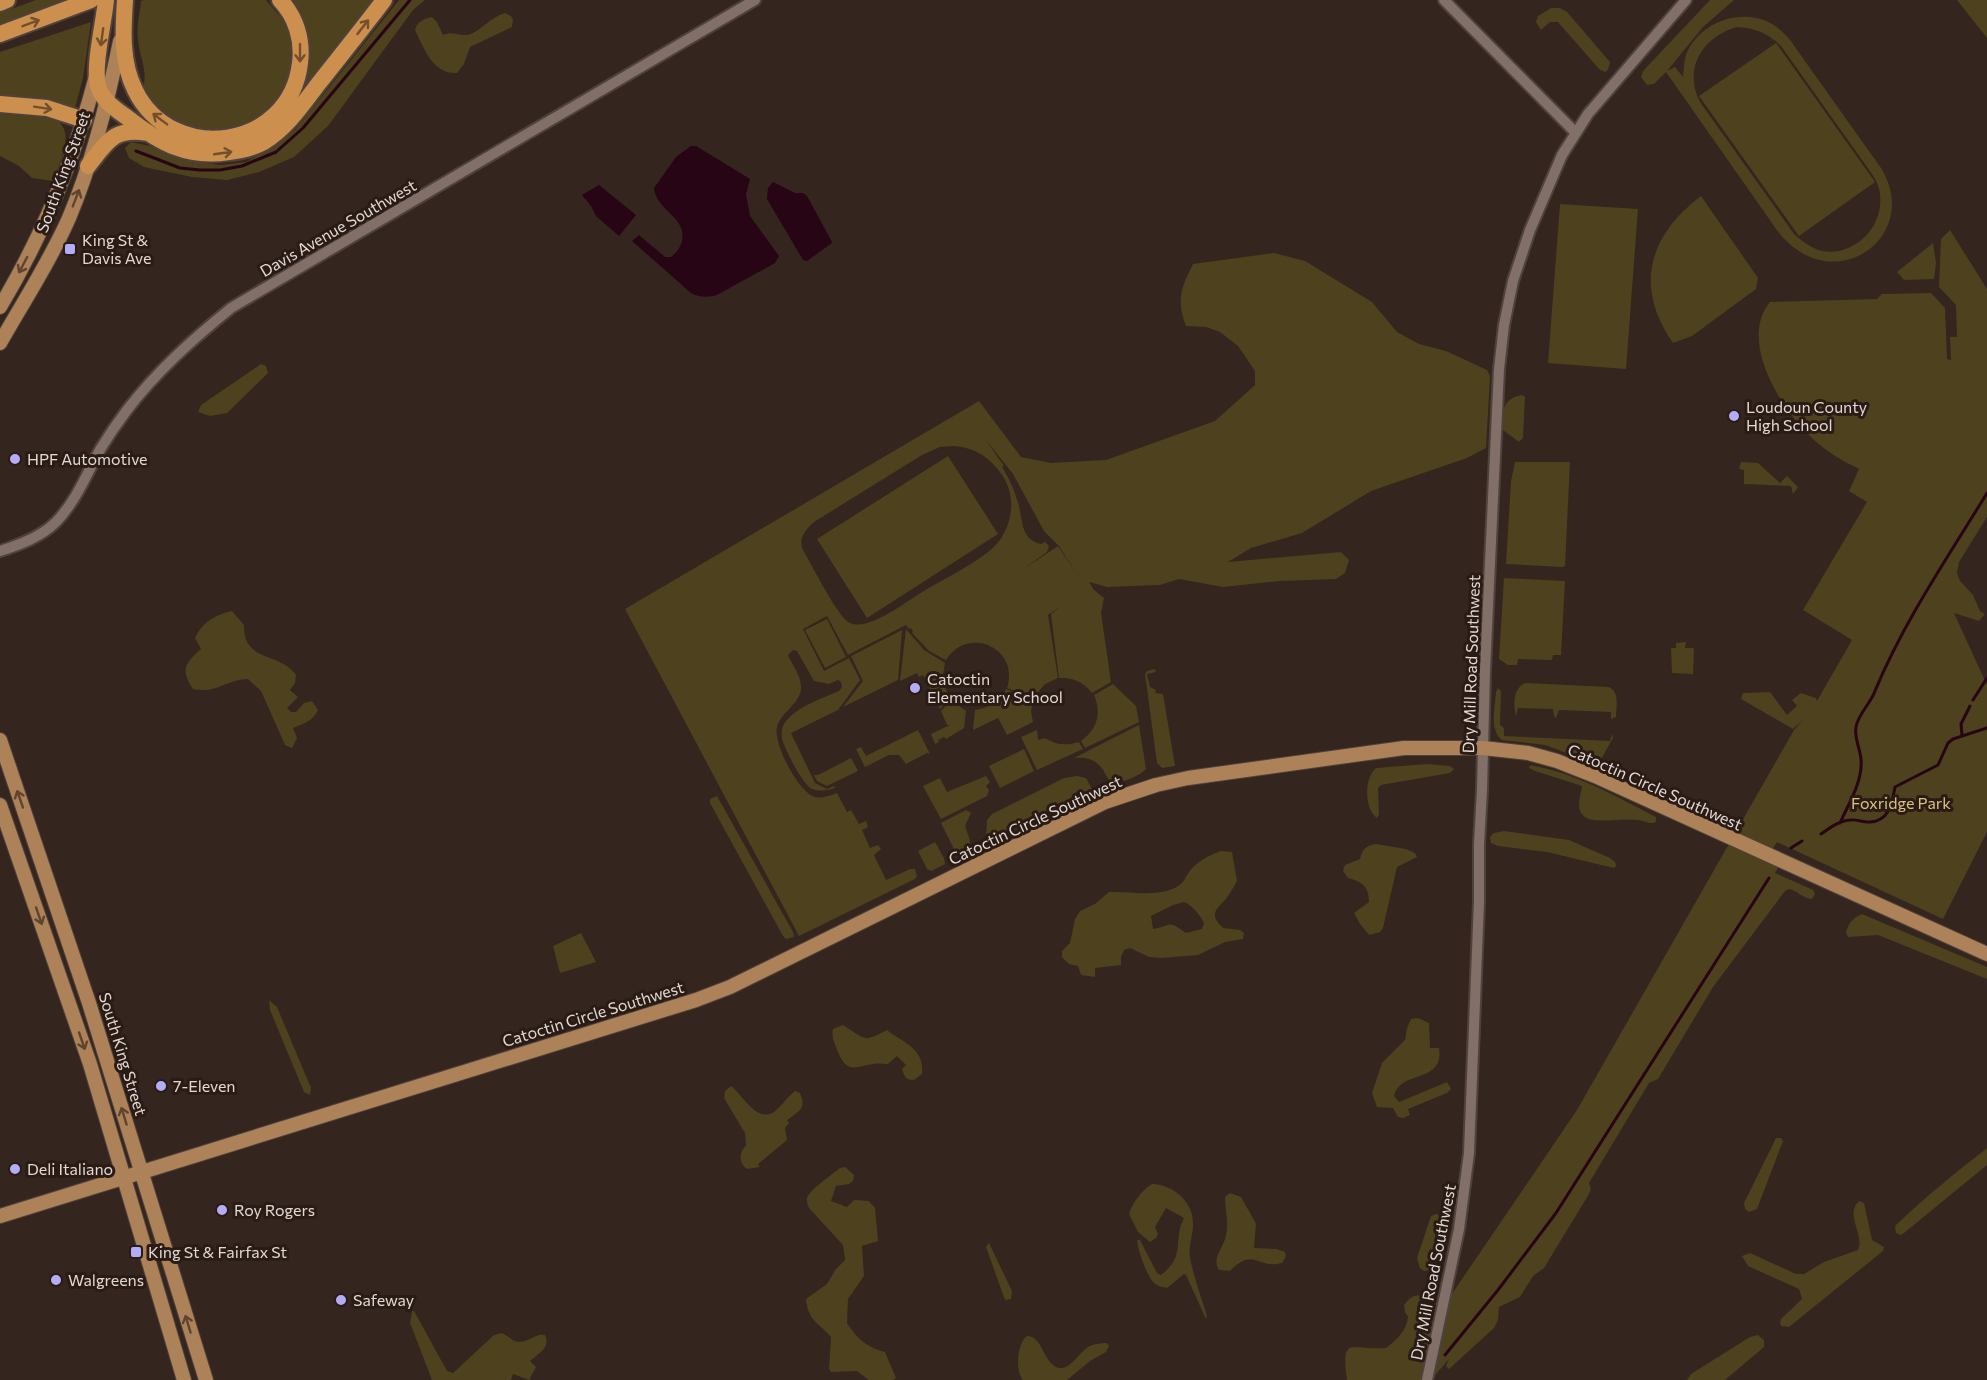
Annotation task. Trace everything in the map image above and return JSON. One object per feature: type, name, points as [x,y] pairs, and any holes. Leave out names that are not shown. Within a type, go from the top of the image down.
[{"type":"highway","points":[[0,3],[7,0]]},
{"type":"highway","points":[[0,34],[91,0]]},
{"type":"highway","name":"South King Street","points":[[96,74],[106,0]]},
{"type":"highway","name":"South King Street","points":[[123,30],[125,0]]},
{"type":"highway","points":[[123,30],[130,78],[135,91],[150,111],[184,134],[201,139],[237,137],[262,126],[280,111],[294,88],[299,73],[301,53],[296,27],[291,15],[280,0]]},
{"type":"highway","points":[[96,74],[99,87],[107,101],[148,133],[179,149],[202,155],[240,150],[263,142],[278,132],[384,0]]},
{"type":"highway","points":[[0,104],[47,108],[84,120]]},
{"type":"highway","points":[[88,166],[105,145],[117,135],[132,130],[148,133]]},
{"type":"main road","name":"South King Street","points":[[0,343],[69,217],[99,135],[123,30]]},
{"type":"main road","name":"South King Street","points":[[0,307],[55,200],[84,120],[96,74]]},
{"type":"main road","name":"South King Street","points":[[0,740],[89,1003],[206,1380]]},
{"type":"main road","name":"Catoctin Circle Southwest","points":[[0,1216],[722,990],[1106,802],[1131,792],[1188,778],[1404,748],[1483,748],[1528,753],[1557,761],[1595,776],[1987,954]]},
{"type":"main road","points":[[0,805],[90,1064],[184,1380]]},
{"type":"street","name":"Davis Avenue Southwest","points":[[0,551],[17,546],[55,522],[75,498],[102,447],[138,396],[163,367],[231,308],[755,0]]},
{"type":"street","points":[[1444,0],[1575,132]]},
{"type":"street","name":"Dry Mill Road Southwest","points":[[1426,1380],[1460,1229],[1469,1153],[1479,901],[1485,660],[1501,346],[1513,281],[1530,230],[1562,155],[1575,132],[1686,0]]},
{"type":"green space","points":[[36,0],[62,0],[62,3],[0,30],[0,13]]},
{"type":"green space","points":[[266,0],[283,20],[294,47],[291,78],[276,106],[237,130],[187,129],[158,110],[142,91],[145,78],[137,30],[141,1]]},
{"type":"green space","points":[[284,0],[379,0],[306,89],[300,86]]},
{"type":"green space","points":[[399,0],[425,0],[413,10],[328,126],[294,157],[259,172],[227,180],[192,177],[144,167],[129,158],[125,148],[131,142],[150,146],[184,160],[220,165],[246,162],[271,148],[295,130]]},
{"type":"green space","points":[[1710,0],[1734,0],[1703,27],[1667,71],[1675,67],[1683,77],[1686,56],[1694,41],[1711,26],[1721,21],[1753,17],[1775,26],[1790,40],[1881,168],[1891,193],[1891,216],[1882,236],[1867,251],[1847,260],[1824,261],[1801,252],[1779,233],[1666,72],[1654,84],[1647,85],[1641,77],[1643,71]],"holes":[[[1737,27],[1766,35],[1781,46],[1876,181],[1880,195],[1877,218],[1864,237],[1845,249],[1834,252],[1822,251],[1807,244],[1794,234],[1700,102],[1695,90],[1694,78],[1699,56],[1714,38]]]},
{"type":"green space","points":[[1957,0],[1987,0],[1987,38]]},
{"type":"green space","points":[[1551,8],[1560,8],[1567,12],[1610,62],[1608,70],[1605,72],[1599,69],[1558,22],[1550,22],[1541,30],[1536,22],[1538,16]]},
{"type":"green space","points":[[505,13],[513,20],[512,27],[470,47],[464,64],[457,73],[448,72],[435,65],[415,30],[419,22],[432,17],[443,35],[451,33],[467,35],[476,32]]},
{"type":"green space","points":[[91,22],[83,78],[75,108],[28,99],[0,97],[0,52]]},
{"type":"green space","points":[[1776,43],[1875,182],[1799,236],[1699,96]]},
{"type":"green space","points":[[0,114],[51,118],[64,129],[65,146],[53,181],[32,178],[19,166],[0,156]]},
{"type":"green space","points":[[1701,196],[1758,278],[1756,289],[1692,336],[1673,343],[1653,302],[1652,264],[1669,228]]},
{"type":"green space","points":[[1560,204],[1638,209],[1626,369],[1548,363]]},
{"type":"green space","name":"Foxridge Park","points":[[1950,230],[1987,289],[1987,517],[1959,562],[1957,573],[1960,581],[1973,595],[1980,611],[1985,614],[1979,621],[1954,613],[1987,685],[1987,832],[1943,919],[1777,842],[1769,855],[1782,861],[1775,873],[1813,890],[1815,894],[1812,899],[1789,889],[1785,891],[1713,987],[1658,1079],[1649,1083],[1589,1183],[1591,1189],[1589,1194],[1544,1268],[1533,1276],[1520,1297],[1499,1307],[1498,1320],[1494,1328],[1449,1369],[1446,1366],[1449,1359],[1431,1380],[1347,1380],[1345,1365],[1348,1350],[1357,1347],[1386,1348],[1390,1345],[1405,1327],[1408,1317],[1404,1305],[1410,1298],[1417,1295],[1423,1296],[1427,1304],[1422,1330],[1443,1307],[1577,1110],[1794,730],[1803,720],[1793,729],[1741,699],[1743,693],[1770,692],[1787,715],[1797,706],[1792,700],[1801,693],[1816,698],[1817,701],[1852,640],[1803,610],[1867,502],[1849,491],[1859,469],[1820,445],[1793,417],[1780,399],[1769,379],[1762,358],[1759,338],[1761,319],[1770,302],[1877,299],[1882,294],[1931,293],[1945,308],[1947,359],[1951,360],[1950,337],[1957,337],[1956,305],[1939,287],[1941,239]]},
{"type":"green space","points":[[1933,243],[1936,263],[1934,279],[1904,280],[1897,272]]},
{"type":"green space","points":[[1274,253],[1305,261],[1372,302],[1397,332],[1419,344],[1446,351],[1487,370],[1490,376],[1486,448],[1467,458],[1371,491],[1302,533],[1251,548],[1228,562],[1341,552],[1349,560],[1345,573],[1336,579],[1280,581],[1223,587],[1179,579],[1160,585],[1107,587],[1089,582],[1094,590],[1104,598],[1101,613],[1111,682],[1092,693],[1078,681],[1059,678],[1051,614],[1061,606],[1048,615],[1058,678],[1045,684],[1033,698],[1007,688],[1009,674],[1006,662],[999,652],[990,646],[978,643],[967,644],[955,650],[946,660],[929,651],[906,625],[848,655],[827,616],[803,629],[824,671],[849,658],[860,680],[838,710],[791,733],[815,783],[827,789],[834,786],[835,788],[821,791],[812,789],[800,775],[788,753],[782,740],[782,728],[795,713],[839,691],[842,687],[838,680],[829,684],[814,681],[797,651],[793,650],[788,655],[798,675],[801,689],[797,700],[782,717],[777,727],[779,744],[788,766],[808,793],[821,798],[837,793],[847,812],[851,810],[859,824],[866,821],[868,827],[862,830],[870,848],[878,845],[881,849],[874,855],[886,880],[910,869],[915,869],[917,876],[799,936],[625,609],[979,401],[1021,457],[1051,463],[1106,460],[1215,421],[1255,385],[1255,371],[1238,346],[1220,332],[1206,327],[1186,326],[1181,309],[1181,294],[1193,264]],"holes":[[[985,439],[1013,474],[1044,531],[1059,546],[1078,576],[1058,546],[1022,570],[1047,552],[1049,546],[1045,542],[1041,544],[1034,542],[1026,534],[1014,491],[1002,467],[1004,466]],[[954,446],[981,454],[992,463],[1006,483],[1011,508],[1008,525],[1000,540],[965,568],[893,611],[867,623],[850,623],[832,602],[803,550],[801,542],[805,531],[814,522],[922,455],[940,447]]]},
{"type":"green space","points":[[261,364],[266,366],[268,373],[227,413],[210,416],[198,412],[201,405]]},
{"type":"green space","points":[[1522,395],[1525,397],[1523,438],[1519,442],[1503,430],[1503,418],[1507,403]]},
{"type":"green space","points":[[948,456],[998,534],[867,618],[817,539]]},
{"type":"green space","points":[[1515,462],[1570,462],[1565,566],[1563,567],[1506,564],[1511,481]]},
{"type":"green space","points":[[1741,462],[1758,463],[1780,483],[1787,476],[1798,487],[1793,494],[1791,486],[1744,484],[1744,470],[1739,469]]},
{"type":"green space","points":[[1504,578],[1565,581],[1561,655],[1553,655],[1552,660],[1518,659],[1517,665],[1508,665],[1499,659]]},
{"type":"green space","points":[[232,611],[244,625],[245,637],[250,646],[264,656],[289,668],[296,675],[295,683],[290,690],[298,697],[287,708],[291,712],[296,712],[304,703],[312,701],[318,710],[311,719],[293,728],[297,738],[292,748],[285,745],[261,691],[248,679],[209,690],[193,689],[189,682],[186,667],[191,658],[201,649],[195,638],[201,628],[220,614]]},
{"type":"green space","points":[[827,619],[846,657],[825,668],[805,630]]},
{"type":"green space","points":[[906,629],[924,650],[945,663],[942,681],[950,698],[940,709],[923,675],[919,677],[917,673],[900,681]]},
{"type":"green space","points":[[902,630],[898,680],[843,707],[863,681],[851,656]]},
{"type":"green space","points":[[1686,642],[1685,648],[1694,650],[1693,674],[1672,673],[1671,648],[1676,648],[1676,643]]},
{"type":"green space","points":[[1155,669],[1156,672],[1147,674],[1150,687],[1156,690],[1155,693],[1163,694],[1175,766],[1162,768],[1157,763],[1145,674]]},
{"type":"green space","points":[[1526,683],[1609,687],[1616,696],[1616,717],[1611,719],[1611,712],[1559,710],[1556,718],[1553,709],[1518,708],[1516,716],[1514,702],[1516,692]]},
{"type":"green space","points":[[1113,684],[1136,706],[1139,722],[1085,748],[1081,741],[1091,732],[1098,715],[1094,695]]},
{"type":"green space","points":[[1498,688],[1501,691],[1500,725],[1504,728],[1504,736],[1610,741],[1612,734],[1613,738],[1600,761],[1596,764],[1545,745],[1502,740],[1494,724]]},
{"type":"green space","points":[[1006,689],[1033,701],[1031,711],[1033,722],[1007,735],[998,718],[973,730],[975,710],[993,704]]},
{"type":"green space","points":[[951,700],[966,711],[964,728],[946,739],[944,737],[938,740],[939,742],[935,744],[931,734],[950,725],[947,725],[941,711]]},
{"type":"green space","points":[[1139,725],[1146,769],[1135,776],[1125,781],[1111,781],[1094,761],[1087,758],[1074,758]]},
{"type":"green space","points":[[918,730],[930,754],[927,753],[906,764],[899,755],[889,755],[865,767],[856,749],[861,747],[866,756]]},
{"type":"green space","points":[[1037,730],[1038,740],[1045,738],[1065,744],[1079,742],[1083,749],[1037,770],[1021,737]]},
{"type":"green space","points":[[1024,749],[1034,771],[1000,788],[989,766]]},
{"type":"green space","points":[[851,758],[858,771],[827,786],[817,781],[814,775]]},
{"type":"green space","points":[[1427,764],[1450,766],[1454,769],[1450,773],[1381,785],[1378,788],[1379,814],[1377,818],[1373,814],[1367,793],[1369,779],[1376,768]]},
{"type":"green space","points":[[1530,765],[1595,786],[1656,817],[1656,822],[1591,820],[1582,814],[1579,808],[1582,786],[1535,771],[1529,768]]},
{"type":"green space","points":[[986,776],[990,782],[986,786],[989,790],[987,796],[941,819],[923,786],[940,778],[947,792]]},
{"type":"green space","points":[[1077,776],[1086,778],[1092,789],[991,840],[986,838],[987,820],[992,814],[1064,778]]},
{"type":"green space","points":[[717,796],[794,937],[786,939],[783,936],[710,803],[710,799]]},
{"type":"green space","points":[[966,810],[971,813],[965,826],[970,839],[970,847],[962,856],[956,853],[941,823]]},
{"type":"green space","points":[[1504,831],[1569,840],[1610,858],[1616,866],[1614,868],[1547,852],[1498,846],[1491,843],[1490,837],[1494,833]]},
{"type":"green space","points":[[935,842],[945,864],[931,871],[927,869],[918,851]]},
{"type":"green space","points":[[1376,844],[1406,849],[1415,853],[1417,857],[1397,867],[1383,928],[1380,932],[1369,935],[1354,913],[1369,902],[1368,892],[1357,881],[1348,878],[1343,871],[1345,865],[1360,859],[1365,848]]},
{"type":"green space","points":[[1221,851],[1232,852],[1237,881],[1215,916],[1223,928],[1240,930],[1244,933],[1243,939],[1225,942],[1198,955],[1162,958],[1149,957],[1130,948],[1124,950],[1121,965],[1095,968],[1095,977],[1081,975],[1078,966],[1069,964],[1062,957],[1062,951],[1070,943],[1075,919],[1080,911],[1095,904],[1109,892],[1157,893],[1175,888],[1183,882],[1198,863]],"holes":[[[1184,902],[1196,911],[1204,923],[1202,929],[1186,933],[1172,925],[1153,929],[1151,916],[1173,905]]]},
{"type":"green space","points":[[1862,914],[1987,967],[1987,979],[1878,935],[1848,937],[1846,933],[1850,924]]},
{"type":"green space","points":[[581,933],[596,962],[560,973],[553,946]]},
{"type":"green space","points":[[269,1000],[277,1007],[311,1088],[310,1095],[304,1092],[270,1010]]},
{"type":"green space","points":[[1418,1018],[1429,1023],[1430,1048],[1439,1048],[1439,1059],[1429,1072],[1404,1082],[1394,1096],[1399,1102],[1447,1082],[1451,1089],[1447,1093],[1408,1109],[1410,1115],[1403,1118],[1398,1117],[1393,1108],[1377,1107],[1372,1093],[1382,1063],[1405,1040],[1411,1019]]},
{"type":"green space","points":[[843,1025],[864,1038],[873,1037],[887,1030],[916,1052],[922,1065],[922,1074],[914,1080],[907,1079],[902,1069],[906,1065],[897,1056],[888,1064],[848,1066],[841,1059],[833,1035],[833,1029]]},
{"type":"green space","points":[[731,1086],[761,1114],[774,1112],[795,1091],[800,1093],[802,1098],[801,1109],[787,1120],[789,1123],[785,1128],[787,1140],[758,1164],[760,1167],[747,1169],[741,1160],[742,1151],[746,1145],[745,1133],[724,1098],[725,1091]]},
{"type":"green space","points":[[1776,1138],[1781,1138],[1783,1141],[1757,1209],[1749,1212],[1745,1209],[1744,1203]]},
{"type":"green space","points":[[1987,1148],[1987,1165],[1904,1233],[1901,1235],[1896,1233],[1895,1226]]},
{"type":"green space","points":[[845,1167],[854,1175],[853,1181],[836,1186],[831,1201],[847,1207],[854,1200],[869,1201],[875,1208],[878,1241],[862,1246],[864,1276],[848,1299],[847,1323],[863,1342],[885,1352],[896,1378],[893,1380],[869,1380],[857,1371],[831,1372],[829,1369],[831,1337],[814,1321],[807,1306],[806,1299],[827,1284],[845,1260],[843,1245],[809,1208],[807,1198],[822,1182],[840,1168]]},
{"type":"green space","points":[[1152,1184],[1175,1191],[1190,1209],[1193,1225],[1190,1258],[1206,1319],[1186,1275],[1184,1274],[1167,1288],[1153,1282],[1145,1268],[1137,1240],[1140,1240],[1157,1273],[1161,1275],[1169,1268],[1177,1254],[1179,1234],[1184,1218],[1166,1208],[1155,1227],[1158,1234],[1156,1238],[1150,1242],[1138,1232],[1129,1214],[1138,1197]]},
{"type":"green space","points":[[1230,1193],[1241,1197],[1256,1224],[1254,1248],[1276,1249],[1285,1252],[1286,1256],[1282,1263],[1267,1264],[1251,1259],[1238,1264],[1230,1271],[1219,1270],[1216,1261],[1227,1230],[1225,1197]]},
{"type":"green space","points":[[1859,1201],[1864,1203],[1872,1240],[1884,1247],[1883,1251],[1789,1327],[1781,1326],[1781,1319],[1802,1299],[1799,1289],[1748,1266],[1742,1256],[1750,1253],[1796,1274],[1804,1274],[1824,1262],[1858,1250],[1859,1238],[1853,1212]]},
{"type":"green space","points":[[1436,1214],[1443,1217],[1446,1223],[1436,1265],[1431,1270],[1424,1271],[1420,1268],[1417,1258],[1431,1216]]},
{"type":"green space","points":[[989,1243],[1012,1291],[1011,1299],[1005,1300],[986,1247]]},
{"type":"green space","points":[[412,1311],[447,1371],[453,1373],[494,1335],[502,1333],[519,1342],[545,1335],[546,1343],[543,1350],[530,1361],[536,1367],[529,1380],[513,1374],[511,1380],[432,1380],[410,1323]]},
{"type":"green space","points":[[1758,1335],[1764,1340],[1764,1347],[1725,1380],[1687,1380],[1691,1374],[1750,1337]]},
{"type":"green space","points":[[1027,1336],[1036,1340],[1050,1361],[1059,1368],[1071,1364],[1090,1346],[1107,1343],[1109,1346],[1106,1352],[1090,1361],[1067,1380],[1023,1380],[1020,1376],[1018,1357],[1021,1345]]},
{"type":"shaded area","points":[[691,146],[696,146],[750,179],[746,194],[750,216],[779,256],[775,263],[717,295],[701,296],[691,293],[632,241],[639,235],[665,257],[671,257],[677,252],[682,241],[680,225],[660,202],[654,188],[676,157]]},
{"type":"shaded area","points":[[773,182],[807,196],[831,240],[832,243],[807,261],[803,260],[767,199],[768,188]]},
{"type":"shaded area","points":[[599,185],[636,215],[619,236],[596,216],[582,195]]},
{"type":"waterway","points":[[136,151],[180,168],[200,170],[220,170],[242,166],[276,152],[303,128],[410,0]]},
{"type":"waterway","points":[[1840,823],[1855,792],[1860,775],[1861,759],[1856,739],[1857,722],[1913,614],[1987,493]]},
{"type":"waterway","points":[[1973,700],[1987,678]]},
{"type":"waterway","points":[[1962,735],[1961,724],[1970,706]]},
{"type":"waterway","points":[[1821,834],[1843,821],[1870,822],[1882,818],[1889,810],[1895,787],[1938,765],[1948,743],[1953,739],[1987,728]]},
{"type":"waterway","points":[[1791,848],[1802,841]]},
{"type":"waterway","points":[[1445,1355],[1556,1213],[1769,878]]},
{"type":"place","name":"King St & Davis Ave","points":[[70,249]]},
{"type":"place","name":"Loudoun County High School","points":[[1734,416]]},
{"type":"place","name":"HPF Automotive","points":[[15,459]]},
{"type":"place","name":"Catoctin Elementary School","points":[[915,688]]},
{"type":"place","name":"7-Eleven","points":[[161,1086]]},
{"type":"place","name":"Deli Italiano","points":[[15,1169]]},
{"type":"place","name":"Roy Rogers","points":[[222,1210]]},
{"type":"place","name":"King St & Fairfax St","points":[[136,1252]]},
{"type":"place","name":"Walgreens","points":[[56,1280]]},
{"type":"place","name":"Safeway","points":[[341,1300]]}]
